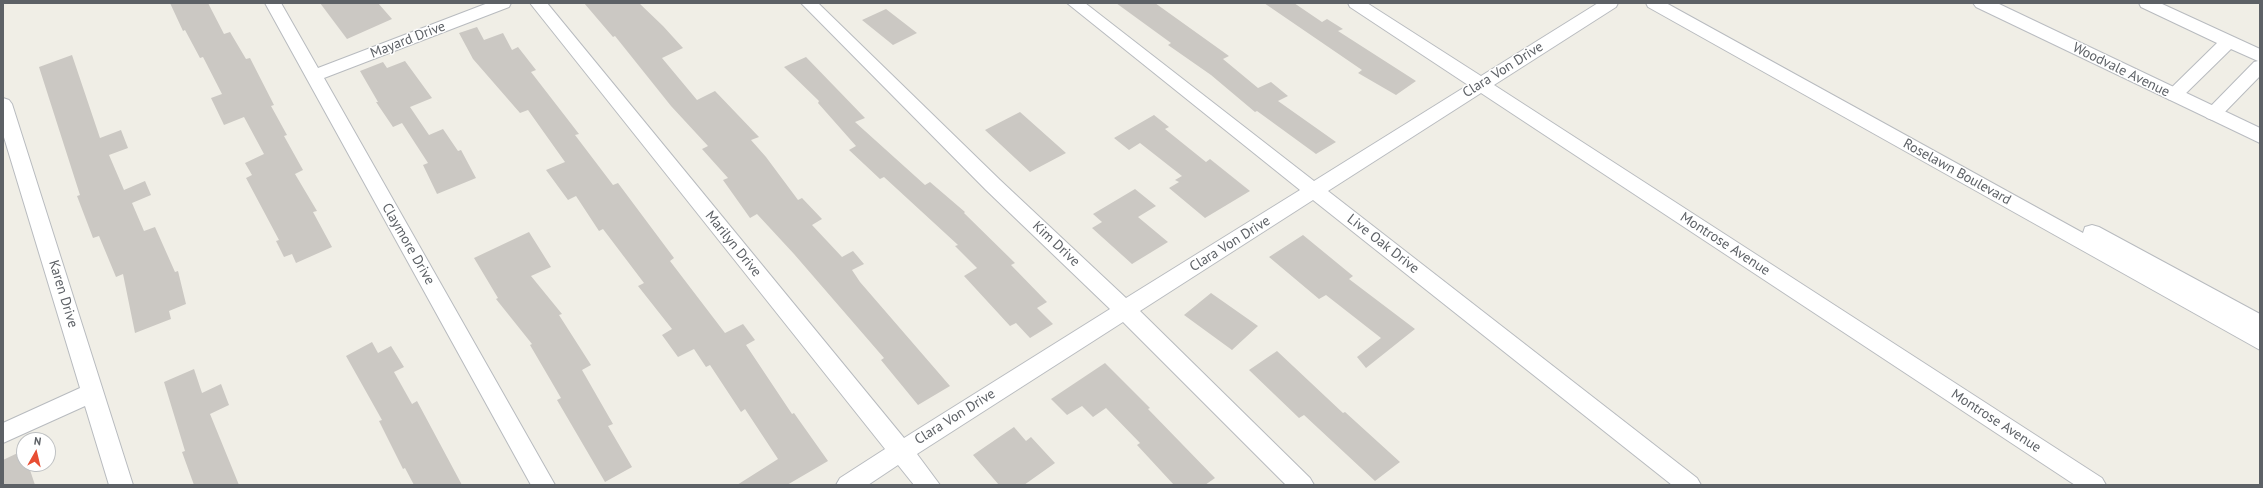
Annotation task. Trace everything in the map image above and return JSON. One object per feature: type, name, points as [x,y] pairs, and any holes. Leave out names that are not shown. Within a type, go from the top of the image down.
[{"type":"street","name":"Claymore Drive","points":[[273,3],[544,485]]},
{"type":"street","name":"Mayard Drive","points":[[313,76],[503,3]]},
{"type":"street","name":"Marilyn Drive","points":[[538,3],[928,485]]},
{"type":"street","name":"Kim Drive","points":[[809,3],[993,186],[1125,310],[1302,485]]},
{"type":"street","name":"Live Oak Drive","points":[[1076,3],[1689,485]]},
{"type":"street","name":"Montrose Avenue","points":[[1356,3],[2094,485]]},
{"type":"street","name":"Clara Von Drive","points":[[848,485],[1610,3]]},
{"type":"street","name":"Roselawn Boulevard","points":[[1654,3],[1820,89],[2026,203],[2260,341]]},
{"type":"street","name":"Roselawn Boulevard","points":[[1677,3],[1820,89]]},
{"type":"street","name":"Woodvale Avenue","points":[[1982,3],[2260,136]]},
{"type":"street","points":[[2147,3],[2260,56]]},
{"type":"street","points":[[2174,95],[2228,42]]},
{"type":"street","points":[[2213,114],[2260,66]]},
{"type":"street","name":"Karen Drive","points":[[3,104],[121,485]]},
{"type":"street","name":"Roselawn Boulevard","points":[[2026,203],[2260,324]]},
{"type":"street","points":[[3,433],[93,392]]},
{"type":"building","points":[[170,3],[208,3],[224,34],[230,32],[246,59],[250,58],[274,105],[271,106],[287,135],[284,136],[303,170],[295,174],[317,211],[313,212],[332,247],[296,263],[292,254],[284,257],[276,241],[279,240],[246,178],[252,175],[245,163],[264,154],[244,117],[224,125],[211,98],[222,94],[203,57],[200,58],[185,30],[183,31]]},
{"type":"building","points":[[320,3],[378,3],[392,19],[347,39]]},
{"type":"building","points":[[584,3],[639,3],[663,26],[683,48],[662,58],[697,100],[715,91],[759,137],[751,140],[766,157],[798,200],[802,198],[822,219],[812,225],[842,257],[853,251],[864,264],[852,270],[860,282],[950,386],[918,405],[881,360],[884,358],[794,254],[757,214],[750,218],[723,180],[728,178],[702,149],[708,146],[671,106],[615,36],[613,37]]},
{"type":"building","points":[[1116,3],[1155,3],[1229,56],[1223,59],[1258,88],[1271,82],[1288,96],[1278,101],[1336,142],[1316,154],[1257,111],[1255,112],[1211,75],[1168,45],[1171,43]]},
{"type":"building","points":[[1264,3],[1294,3],[1322,22],[1327,19],[1343,29],[1338,31],[1416,81],[1396,95],[1358,73],[1362,70]]},
{"type":"building","points":[[886,9],[917,33],[893,45],[862,20]]},
{"type":"building","points":[[477,27],[484,40],[503,33],[512,50],[518,47],[536,70],[531,72],[579,134],[575,135],[613,185],[618,183],[674,258],[670,261],[725,333],[743,324],[755,340],[746,345],[792,414],[794,413],[828,461],[787,485],[737,485],[778,459],[745,409],[741,412],[710,365],[706,367],[694,349],[678,357],[662,335],[672,329],[638,286],[644,283],[603,229],[599,231],[576,196],[568,200],[546,170],[565,162],[528,110],[520,113],[473,59],[459,33]]},
{"type":"building","points":[[72,55],[100,138],[121,130],[128,148],[109,155],[124,190],[145,181],[151,195],[132,203],[144,231],[155,227],[175,272],[178,271],[186,304],[169,311],[171,319],[135,333],[123,274],[116,277],[99,236],[93,238],[77,196],[80,195],[39,67]]},
{"type":"building","points":[[806,57],[865,118],[855,122],[925,185],[930,182],[965,212],[964,213],[1015,263],[1011,265],[1047,302],[1037,308],[1053,324],[1030,338],[1016,323],[1010,326],[964,276],[977,268],[955,246],[958,245],[884,177],[880,179],[849,150],[856,146],[818,103],[819,101],[784,67]]},
{"type":"building","points":[[405,61],[432,98],[410,107],[429,135],[443,129],[458,151],[461,150],[476,178],[437,194],[423,165],[428,163],[402,123],[393,127],[376,102],[378,102],[360,71],[383,62],[387,68]]},
{"type":"building","points":[[1020,112],[1066,153],[1030,172],[985,130]]},
{"type":"building","points":[[1154,115],[1169,127],[1165,129],[1206,162],[1210,159],[1250,191],[1205,218],[1169,188],[1179,182],[1175,180],[1182,176],[1140,143],[1129,150],[1114,138]]},
{"type":"building","points":[[1135,189],[1156,206],[1138,217],[1168,242],[1132,264],[1092,228],[1102,222],[1093,214]]},
{"type":"building","points":[[529,232],[551,267],[531,276],[562,314],[559,315],[591,365],[582,370],[613,424],[608,426],[632,467],[605,482],[557,400],[561,398],[530,345],[532,344],[496,299],[498,298],[474,258]]},
{"type":"building","points":[[1303,235],[1353,276],[1349,279],[1415,329],[1366,368],[1357,357],[1381,338],[1326,295],[1319,299],[1269,257]]},
{"type":"building","points":[[1211,293],[1258,326],[1232,350],[1184,315]]},
{"type":"building","points":[[372,342],[378,353],[391,346],[404,367],[394,372],[412,404],[417,401],[462,485],[414,485],[405,468],[403,469],[379,421],[382,420],[346,356]]},
{"type":"building","points":[[1277,351],[1343,413],[1345,412],[1400,462],[1375,481],[1304,415],[1299,418],[1249,370]]},
{"type":"building","points":[[1105,363],[1150,408],[1148,409],[1215,478],[1205,485],[1174,485],[1137,445],[1140,443],[1106,408],[1093,417],[1082,406],[1067,415],[1051,399]]},
{"type":"building","points":[[194,369],[202,393],[221,384],[229,405],[210,414],[239,485],[194,485],[182,452],[185,451],[164,382]]},
{"type":"building","points":[[1014,427],[1026,441],[1031,437],[1055,463],[1024,485],[999,485],[973,455]]},
{"type":"building","points":[[16,454],[16,472],[31,472],[35,485],[3,485],[3,460]]}]
